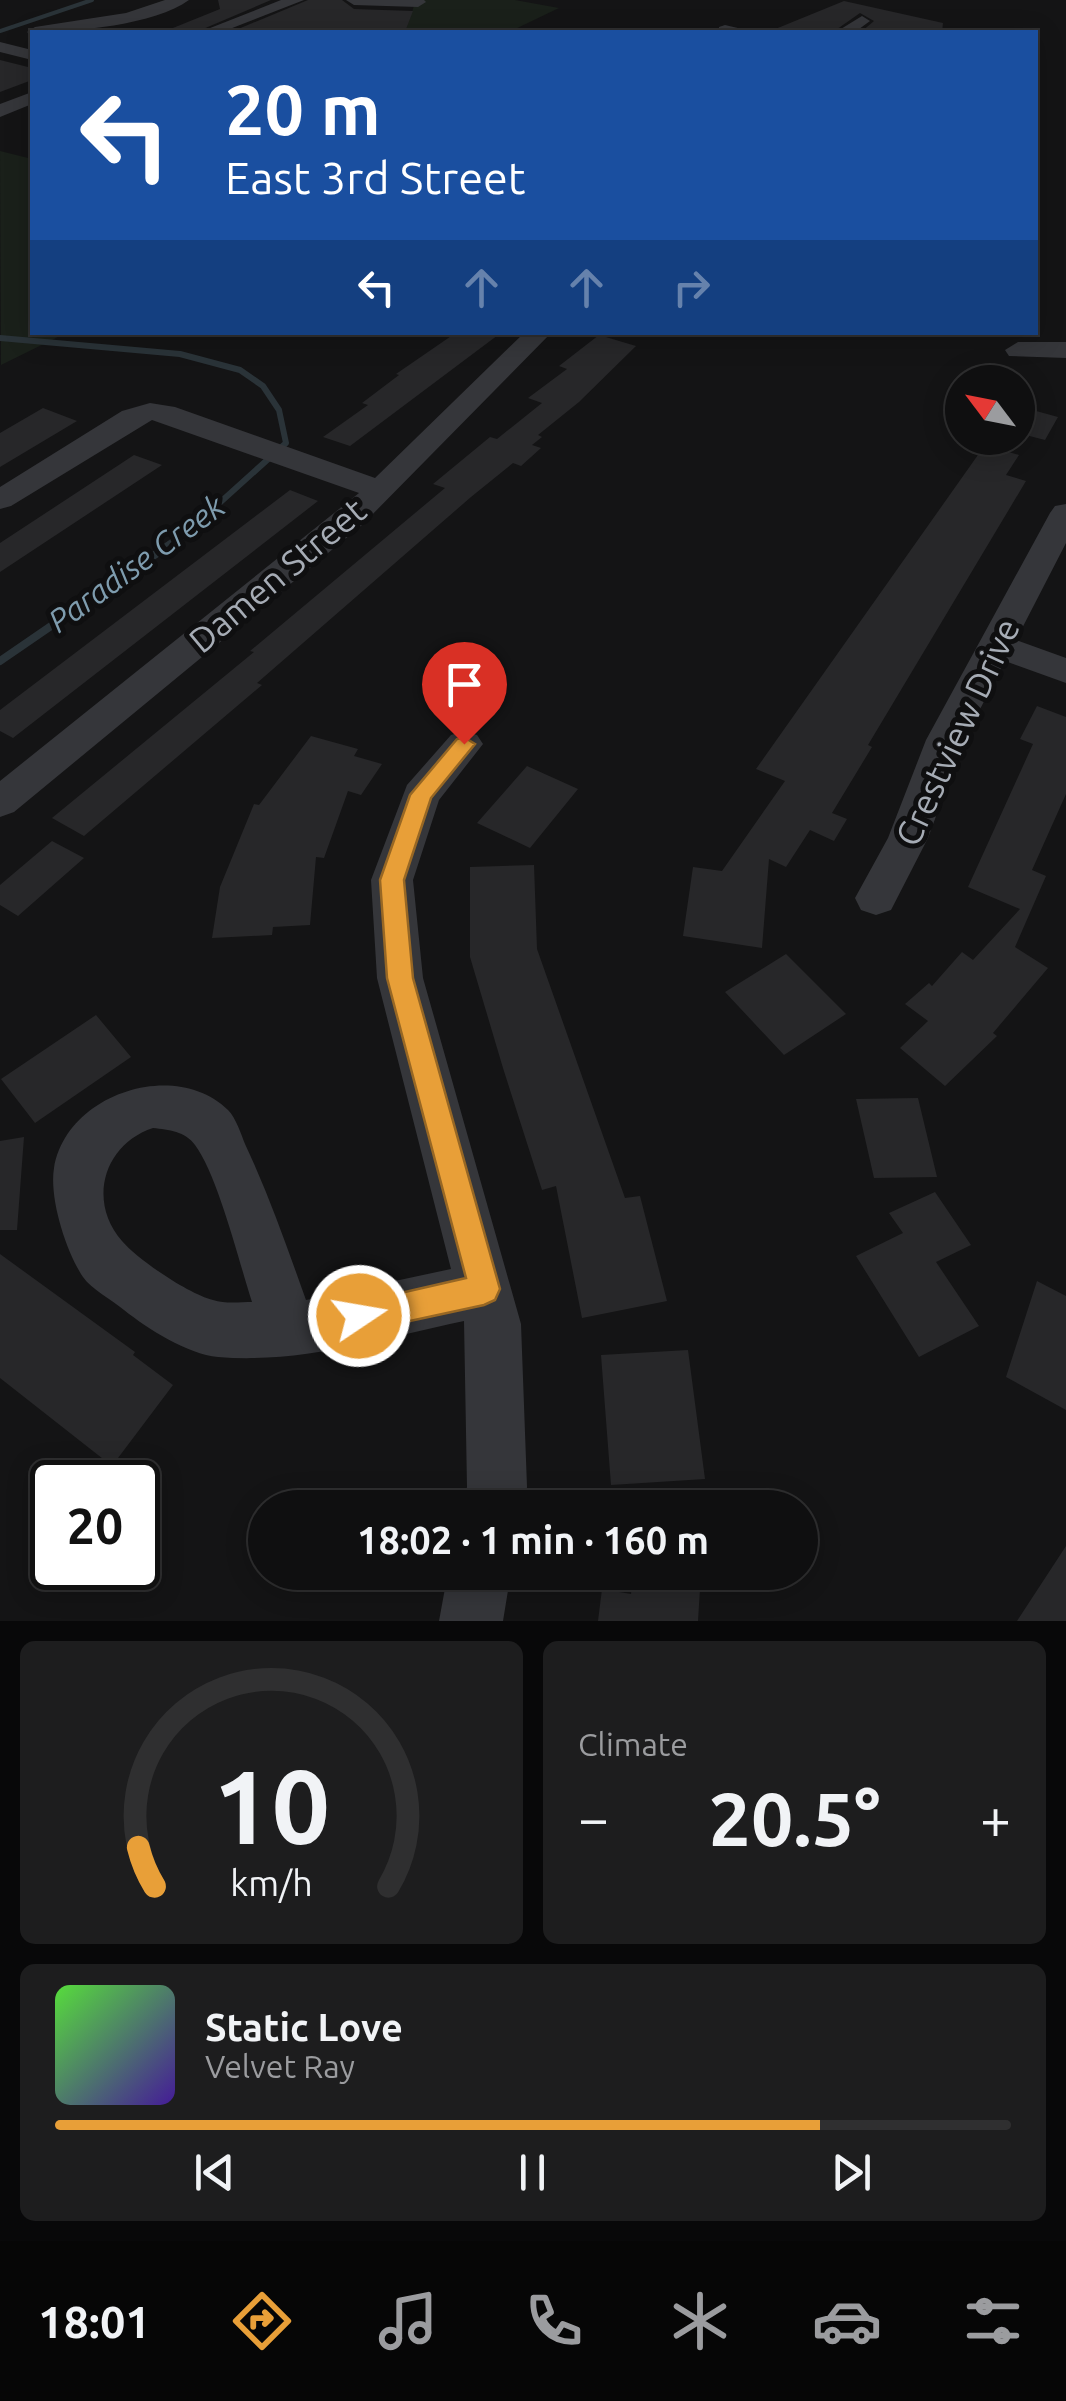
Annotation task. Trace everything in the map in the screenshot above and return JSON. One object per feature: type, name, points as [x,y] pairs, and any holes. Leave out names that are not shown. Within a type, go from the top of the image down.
[{"type":"street","points":[[52,30],[128,17],[181,0]]},
{"type":"street","points":[[354,0],[418,2]]},
{"type":"street","points":[[214,30],[293,1],[295,18],[255,15]]},
{"type":"street","points":[[847,30],[862,21]]},
{"type":"street","points":[[0,46],[30,35]]},
{"type":"street","points":[[0,46],[30,54]]},
{"type":"street","points":[[0,112],[30,99]]},
{"type":"street","points":[[0,112],[30,122]]},
{"type":"street","name":"Damen Street","points":[[0,802],[337,529],[537,335]]},
{"type":"street","points":[[1018,350],[1064,352]]},
{"type":"street","points":[[0,500],[132,417],[150,411],[165,412],[378,489]]},
{"type":"street","name":"Crestview Drive","points":[[876,898],[908,838],[945,740],[1066,513]]},
{"type":"street","points":[[996,646],[1066,671]]},
{"type":"street","points":[[464,744],[421,795],[392,880],[400,978],[493,1324],[496,1490]]},
{"type":"street","points":[[289,1331],[244,1198],[214,1128],[186,1108],[153,1106],[126,1114],[94,1140],[79,1167],[80,1207],[102,1258],[164,1308],[213,1330],[289,1331],[484,1289]]},
{"type":"street","points":[[471,1621],[477,1590]]},
{"type":"shaded area","points":[[416,0],[515,0],[559,8],[513,30],[406,30]]},
{"type":"shaded area","points":[[0,151],[30,158],[30,335],[62,335],[1,365]]},
{"type":"building","points":[[218,0],[271,0],[201,30],[168,30],[220,9]]},
{"type":"building","points":[[308,0],[342,0],[354,9],[413,11],[406,30],[236,30]]},
{"type":"building","points":[[844,1],[943,23],[942,30],[863,30],[874,21],[860,13],[836,30],[773,30]]},
{"type":"building","points":[[0,60],[30,68],[30,81],[0,92]]},
{"type":"building","points":[[453,335],[498,335],[350,446],[323,437],[368,405],[362,403],[399,375],[396,374]]},
{"type":"building","points":[[599,335],[636,346],[579,402],[538,435],[542,437],[532,445],[541,448],[521,466],[513,463],[471,497],[257,683],[262,685],[84,836],[52,818],[445,488],[433,484],[490,437],[497,439],[542,403],[528,398],[567,369],[559,366]]},
{"type":"building","points":[[43,408],[77,421],[0,467],[0,433]]},
{"type":"building","points":[[1035,411],[1058,417],[1045,440],[1035,437]]},
{"type":"building","points":[[134,455],[162,465],[0,572],[0,543]]},
{"type":"building","points":[[978,455],[1019,455],[1006,475],[1026,481],[868,745],[872,747],[832,813],[847,819],[834,841],[810,830],[786,867],[769,859],[762,948],[683,936],[693,867],[722,871],[785,781],[756,769]]},
{"type":"building","points":[[290,490],[318,501],[13,738],[0,731],[0,710]]},
{"type":"building","points":[[1037,706],[1066,717],[1066,794],[1032,870],[1046,876],[1015,947],[1048,968],[993,1033],[997,1036],[945,1086],[900,1048],[928,1021],[905,1004],[929,983],[932,986],[962,952],[973,960],[1020,909],[968,887],[1033,744],[1020,739]]},
{"type":"building","points":[[311,736],[358,749],[354,756],[382,764],[361,795],[348,791],[324,858],[316,857],[310,925],[273,927],[272,935],[212,938],[220,887],[254,804],[259,805]]},
{"type":"building","points":[[527,766],[578,789],[530,848],[477,823]]},
{"type":"building","points":[[52,841],[84,858],[18,916],[0,905],[0,885]]},
{"type":"building","points":[[534,865],[537,949],[625,1198],[640,1196],[667,1301],[582,1318],[556,1186],[542,1190],[503,1068],[470,957],[470,867]]},
{"type":"building","points":[[786,954],[846,1014],[784,1055],[725,992]]},
{"type":"building","points":[[96,1015],[131,1057],[35,1123],[1,1079]]},
{"type":"building","points":[[918,1098],[937,1177],[874,1178],[856,1099]]},
{"type":"building","points":[[24,1137],[17,1230],[0,1230],[0,1141]]},
{"type":"building","points":[[935,1192],[971,1245],[936,1262],[979,1326],[919,1357],[856,1256],[903,1233],[889,1213]]},
{"type":"building","points":[[0,1254],[135,1352],[133,1355],[173,1385],[117,1460],[104,1460],[0,1378]]},
{"type":"building","points":[[1037,1281],[1066,1296],[1066,1410],[1006,1377]]},
{"type":"building","points":[[688,1350],[705,1479],[611,1485],[601,1355]]},
{"type":"building","points":[[1066,1546],[1066,1621],[1017,1621]]},
{"type":"building","points":[[602,1590],[631,1594],[631,1590],[700,1590],[698,1621],[598,1621]]},
{"type":"waterway","name":"Paradise Creek","points":[[0,31],[92,0]]},
{"type":"waterway","name":"Paradise Creek","points":[[0,338],[180,354],[240,370],[263,386],[279,410],[286,443],[185,534]]},
{"type":"waterway","name":"Paradise Creek","points":[[0,661],[185,534]]},
{"type":"route","points":[[359,1316],[484,1289],[400,978],[392,880],[421,795],[464,744]]}]
